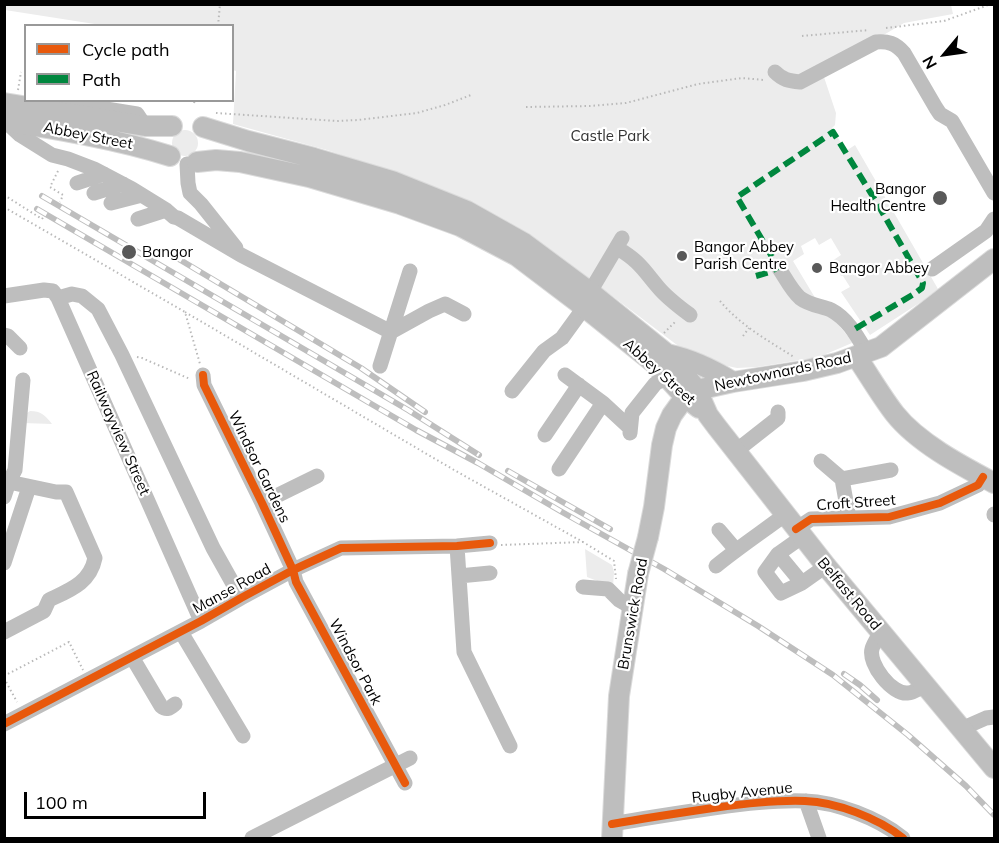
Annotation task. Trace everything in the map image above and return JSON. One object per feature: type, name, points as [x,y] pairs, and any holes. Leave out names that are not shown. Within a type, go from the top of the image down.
[{"type":"main road","name":"Abbey Street","points":[[37,104],[65,123],[185,161],[240,162],[309,177],[416,210],[459,226],[517,256],[664,345],[691,394],[708,415]]},
{"type":"main road","points":[[185,120],[208,120],[209,146],[203,158],[185,161],[167,150],[166,138],[172,126],[185,120]]},
{"type":"main road","name":"Abbey Street","points":[[208,120],[248,141],[392,181],[467,211],[524,243],[667,376],[691,394]]},
{"type":"main road","name":"Abbey Street","points":[[5,121],[172,126]]},
{"type":"main road","name":"Newtownards Road","points":[[691,394],[733,382],[837,363],[881,347],[994,259]]},
{"type":"main road","points":[[664,345],[733,382]]},
{"type":"main road","points":[[862,355],[896,415],[919,437],[989,480]]},
{"type":"main road","name":"Brunswick Road","points":[[612,831],[626,604],[638,574],[648,537],[666,428],[672,415],[691,394]]},
{"type":"main road","name":"Belfast Road","points":[[708,415],[825,566],[994,768]]},
{"type":"street","points":[[771,76],[800,82],[876,42],[888,41],[904,52],[940,114],[952,121],[994,193]]},
{"type":"street","points":[[62,102],[136,114],[145,126]]},
{"type":"street","points":[[5,121],[20,135],[47,152],[118,182],[241,255],[391,332]]},
{"type":"street","points":[[65,123],[62,149],[68,159]]},
{"type":"street","points":[[185,161],[190,193],[241,255]]},
{"type":"street","points":[[90,190],[118,182]]},
{"type":"street","points":[[90,190],[118,182]]},
{"type":"street","points":[[90,190],[118,182]]},
{"type":"street","points":[[138,219],[169,212],[190,193]]},
{"type":"street","points":[[932,269],[986,231],[994,219]]},
{"type":"street","points":[[512,391],[544,351],[562,338],[578,316],[620,243],[672,302],[687,313]]},
{"type":"street","points":[[778,267],[795,292],[807,303],[830,310],[848,323],[862,355]]},
{"type":"street","points":[[380,366],[410,271]]},
{"type":"street","points":[[4,296],[44,290],[53,291],[58,298],[72,294],[82,296],[98,309],[213,548],[241,598]]},
{"type":"street","name":"Railwayview Street","points":[[58,298],[201,621]]},
{"type":"street","points":[[391,332],[445,304],[464,314]]},
{"type":"street","points":[[4,335],[20,348]]},
{"type":"street","points":[[565,375],[603,403],[630,430],[632,413],[655,384],[667,376]]},
{"type":"street","points":[[4,632],[45,611],[49,600],[81,584],[93,568],[95,558],[66,492],[29,487],[6,487],[15,470],[24,380]]},
{"type":"street","name":"Windsor Gardens","points":[[204,380],[293,570]]},
{"type":"street","points":[[545,435],[579,385]]},
{"type":"street","points":[[559,469],[603,403]]},
{"type":"street","points":[[736,451],[778,418],[778,412]]},
{"type":"street","points":[[821,461],[842,479],[849,518]]},
{"type":"street","points":[[842,479],[891,470]]},
{"type":"street","points":[[262,503],[317,476]]},
{"type":"street","name":"Croft Street","points":[[795,527],[811,519],[889,517],[940,503],[989,480]]},
{"type":"street","points":[[4,563],[29,487]]},
{"type":"street","points":[[716,566],[750,541],[795,527]]},
{"type":"street","points":[[795,527],[765,572],[782,593],[802,583],[825,566]]},
{"type":"street","points":[[719,530],[736,550]]},
{"type":"street","name":"Manse Road","points":[[4,724],[181,632],[293,570],[341,548],[457,546],[490,543]]},
{"type":"street","points":[[457,546],[464,651],[510,746]]},
{"type":"street","points":[[778,554],[802,583]]},
{"type":"street","name":"Windsor Park","points":[[293,570],[296,582],[405,783]]},
{"type":"street","points":[[459,576],[490,573]]},
{"type":"street","points":[[584,587],[609,589],[626,604]]},
{"type":"street","points":[[181,632],[243,736]]},
{"type":"street","points":[[881,632],[872,649],[872,655],[887,683],[899,692],[909,693],[925,685]]},
{"type":"street","points":[[132,657],[161,706],[167,709],[176,704]]},
{"type":"street","points":[[962,729],[986,718],[994,717]]},
{"type":"street","points":[[252,838],[410,758]]},
{"type":"street","points":[[806,801],[819,838]]},
{"type":"street","name":"Rugby Avenue","points":[[612,831],[755,802],[806,801],[836,805],[867,818],[903,838]]},
{"type":"path","points":[[218,24],[220,4]]},
{"type":"path","points":[[880,28],[944,21],[991,4]]},
{"type":"path","points":[[802,36],[869,30]]},
{"type":"path","points":[[11,98],[21,72]]},
{"type":"path","points":[[526,107],[626,103],[709,83],[771,76]]},
{"type":"path","points":[[208,120],[337,122],[358,120],[417,113],[471,94]]},
{"type":"path","points":[[50,187],[63,195],[60,202]]},
{"type":"path","points":[[4,195],[42,219],[44,216]]},
{"type":"path","points":[[4,207],[614,561],[626,604]]},
{"type":"path","points":[[720,301],[730,313],[749,328],[795,358]]},
{"type":"path","points":[[184,312],[204,380]]},
{"type":"path","points":[[664,345],[687,313]]},
{"type":"path","points":[[742,336],[749,328]]},
{"type":"path","points":[[122,355],[142,358],[204,380]]},
{"type":"path","points":[[490,543],[506,546],[583,542]]},
{"type":"path","points":[[23,714],[4,677],[69,642],[88,680]]},
{"type":"green space","name":"Castle Park","points":[[4,5],[951,5],[953,14],[904,23],[822,71],[836,113],[835,125],[832,128],[846,151],[855,145],[938,289],[870,335],[841,292],[850,287],[832,261],[841,255],[831,238],[819,245],[815,238],[801,246],[804,254],[793,261],[823,311],[832,317],[852,343],[819,357],[757,367],[737,368],[718,364],[677,345],[611,295],[462,203],[421,182],[327,150],[233,124],[236,71],[234,70],[234,24],[95,24],[5,10]]},
{"type":"green space","points":[[185,130],[194,134],[198,143],[194,152],[185,156],[176,152],[172,143],[176,134]]},
{"type":"green space","points":[[30,411],[42,414],[52,424],[23,423],[24,415]]},
{"type":"green space","points":[[585,549],[612,565],[613,587],[587,577]]},
{"type":"railway","points":[[42,196],[408,410],[479,455]]},
{"type":"railway","points":[[37,209],[416,430],[664,569],[758,626],[833,675],[908,735],[966,786],[994,815]]},
{"type":"railway","points":[[172,255],[361,368],[425,412]]},
{"type":"railway","points":[[508,471],[610,529]]},
{"type":"railway","points":[[844,674],[877,700]]},
{"type":"marked path","points":[[756,276],[778,267],[737,197],[833,132],[923,283],[922,288],[914,294],[853,330]]},
{"type":"cycle path","points":[[203,375],[204,385],[262,503],[293,570],[296,582],[405,783]]},
{"type":"cycle path","points":[[796,529],[811,519],[889,517],[940,503],[978,485],[983,477]]},
{"type":"cycle path","points":[[4,724],[293,570],[341,548],[457,546],[490,543]]},
{"type":"cycle path","points":[[612,824],[736,805],[805,801],[830,804],[856,812],[882,824],[903,838]]},
{"type":"place","name":"Bangor Health Centre","points":[[940,198]]},
{"type":"place","name":"Bangor","points":[[129,252]]},
{"type":"place","name":"Bangor Abbey Parish Centre","points":[[682,256]]},
{"type":"place","name":"Bangor Abbey","points":[[817,268]]}]
